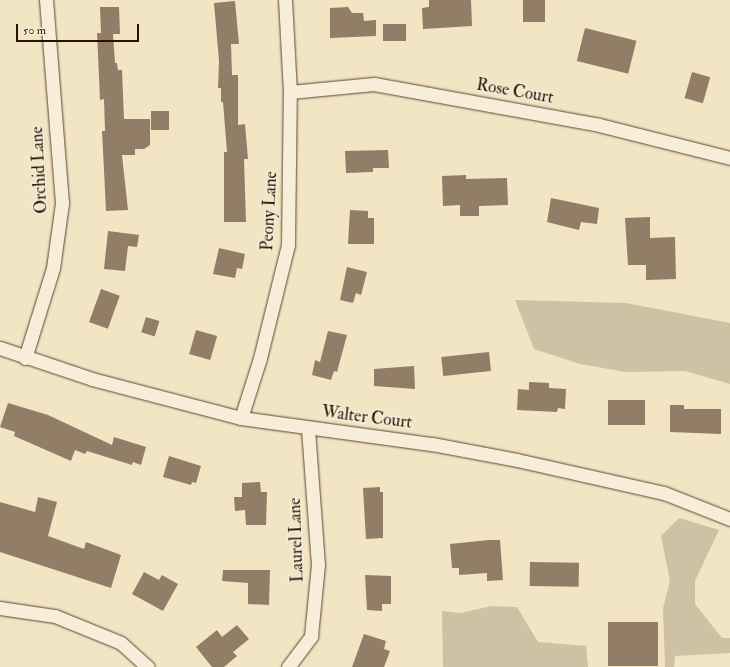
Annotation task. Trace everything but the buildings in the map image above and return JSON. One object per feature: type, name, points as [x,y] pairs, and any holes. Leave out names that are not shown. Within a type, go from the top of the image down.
[{"type":"street","name":"Orchid Lane","points":[[25,358],[54,268],[62,203],[46,0]]},
{"type":"street","name":"Peony Lane","points":[[241,418],[260,358],[288,246],[290,92],[285,0]]},
{"type":"street","name":"Rose Court","points":[[290,92],[374,84],[599,125],[730,158]]},
{"type":"street","name":"Walter Court","points":[[0,348],[25,358],[92,379],[241,418],[432,444],[517,460],[664,493],[730,519]]},
{"type":"street","name":"Laurel Lane","points":[[288,667],[311,636],[318,565],[308,428]]},
{"type":"street","points":[[0,608],[55,616],[121,643],[148,667]]},
{"type":"shaded area","points":[[515,300],[626,303],[730,323],[730,384],[685,371],[626,372],[580,364],[534,349]]},
{"type":"shaded area","points":[[679,518],[719,530],[695,581],[695,604],[722,638],[730,638],[730,653],[675,656],[674,667],[665,667],[663,608],[670,581],[661,536]]},
{"type":"shaded area","points":[[491,606],[517,607],[538,642],[586,646],[588,667],[443,667],[442,611],[461,613]]}]
